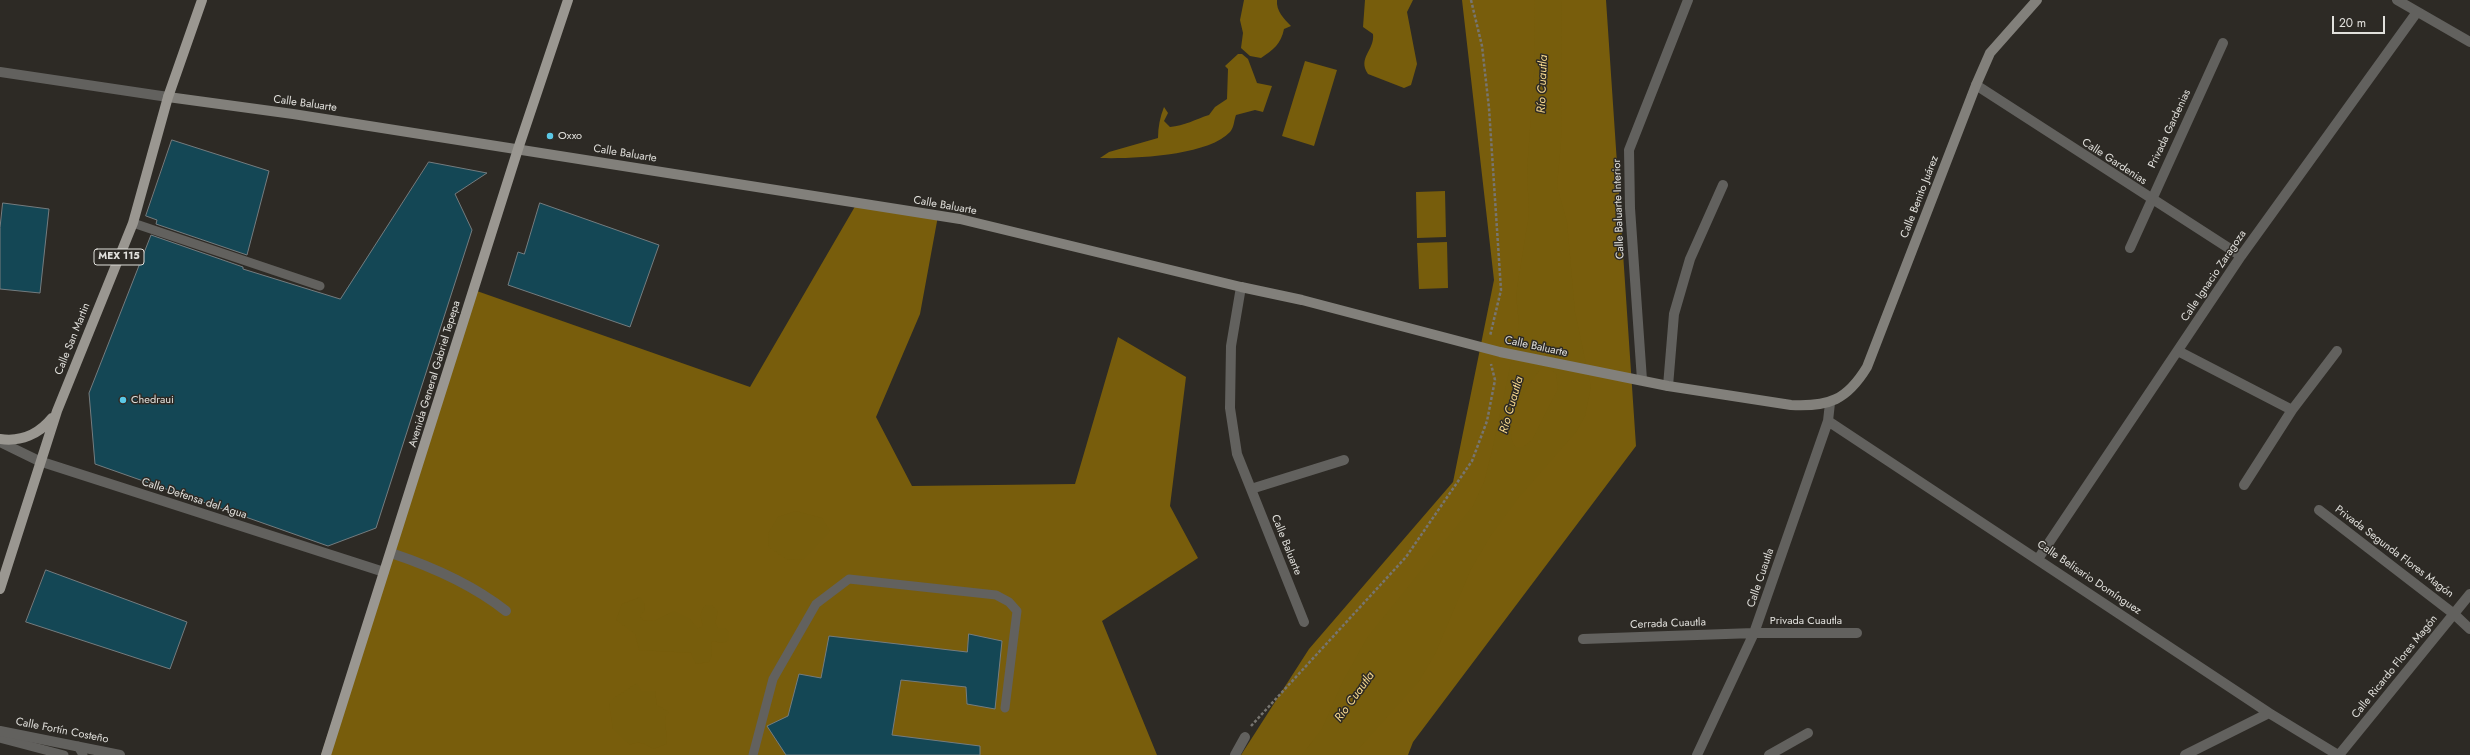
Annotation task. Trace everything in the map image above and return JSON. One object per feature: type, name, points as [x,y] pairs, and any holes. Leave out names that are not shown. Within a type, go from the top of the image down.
[{"type":"main road","name":"MEX 115","points":[[168,97],[202,0]]},
{"type":"main road","name":"Avenida General Gabriel Tepepa","points":[[326,755],[518,149],[568,0]]},
{"type":"main road","name":"Calle San Martin","points":[[0,589],[39,461],[57,411],[133,223],[168,97]]},
{"type":"main road","points":[[0,440],[22,439],[38,432],[57,411]]},
{"type":"street","name":"Calle Baluarte Interior","points":[[1642,380],[1630,208],[1629,150],[1688,0]]},
{"type":"street","name":"Calle Benito Juárez","points":[[1830,403],[1858,383],[1867,367],[1976,85],[1990,53],[2037,0]]},
{"type":"street","points":[[2397,0],[2470,42]]},
{"type":"street","name":"Calle Ignacio Zaragoza","points":[[2038,559],[2241,256],[2417,12]]},
{"type":"street","name":"Privada Gardenias","points":[[2130,248],[2150,200],[2224,43]]},
{"type":"street","name":"Calle Baluarte","points":[[0,72],[518,149],[960,219],[1241,288],[1302,300],[1500,352],[1668,386],[1791,405],[1811,406],[1830,403]]},
{"type":"street","name":"Calle Gardenias","points":[[1976,85],[2150,200],[2241,256]]},
{"type":"street","points":[[1668,386],[1674,314],[1690,259],[1723,185]]},
{"type":"street","name":"Calle Baluarte","points":[[1241,288],[1231,346],[1230,408],[1237,454],[1304,622]]},
{"type":"street","points":[[2178,351],[2292,410]]},
{"type":"street","points":[[2244,485],[2292,410],[2337,351]]},
{"type":"street","name":"Calle Cuautla","points":[[1697,755],[1754,633],[1828,421],[1830,403]]},
{"type":"street","name":"Calle Belisario Domínguez","points":[[1828,421],[2269,713],[2338,755]]},
{"type":"street","name":"Calle Defensa del Agua","points":[[0,440],[39,461],[384,572]]},
{"type":"street","points":[[1251,489],[1344,460]]},
{"type":"street","name":"Privada Segunda Flores Magón","points":[[2319,510],[2454,614],[2470,629]]},
{"type":"street","points":[[391,553],[440,572],[483,592],[506,611]]},
{"type":"street","name":"Calle Ricardo Flores Magón","points":[[2338,755],[2470,594]]},
{"type":"street","name":"Privada Cuautla","points":[[1754,633],[1858,633]]},
{"type":"street","name":"Cerrada Cuautla","points":[[1583,640],[1754,633]]},
{"type":"street","points":[[2185,755],[2269,713]]},
{"type":"street","name":"Calle Fortín Costeño","points":[[0,731],[120,755]]},
{"type":"street","points":[[1769,755],[1808,733]]},
{"type":"street","points":[[1235,755],[1245,737]]},
{"type":"lane","points":[[133,223],[320,286]]},
{"type":"lane","points":[[753,755],[773,679],[816,604],[849,579],[996,595],[1009,602],[1017,611],[1005,708]]},
{"type":"lane","points":[[0,738],[35,751],[64,755]]},
{"type":"lane","points":[[78,746],[83,755]]},
{"type":"path","points":[[1245,737],[1252,723],[1406,557],[1472,461],[1487,421],[1495,380],[1487,348],[1501,290],[1488,100],[1482,46],[1471,0]]},
{"type":"shaded area","points":[[1462,0],[1606,0],[1636,446],[1413,742],[1408,755],[1241,755],[1309,649],[1453,482],[1494,280]]},
{"type":"shaded area","points":[[857,203],[938,216],[920,314],[876,417],[912,486],[1075,484],[1118,337],[1186,377],[1170,506],[1198,558],[1102,621],[1157,755],[321,755],[474,290],[750,387]]},
{"type":"water","points":[[1244,0],[1277,0],[1279,11],[1283,18],[1291,26],[1284,29],[1279,43],[1261,58],[1250,56],[1241,48],[1243,33],[1240,20]]},
{"type":"water","points":[[1365,0],[1413,0],[1407,12],[1417,64],[1411,85],[1404,88],[1368,74],[1364,63],[1372,45],[1373,34],[1363,27]]},
{"type":"water","name":"Río Cuautla","points":[[1535,0],[1562,0],[1561,143],[1557,186],[1567,222],[1575,312],[1591,387],[1585,416],[1576,432],[1519,497],[1491,535],[1471,569],[1435,654],[1419,681],[1353,755],[1302,755],[1322,729],[1342,683],[1367,638],[1473,506],[1484,482],[1519,325],[1516,294],[1529,214],[1527,170],[1534,74]],"holes":[[[1543,367],[1548,367],[1556,374],[1558,389],[1532,440],[1523,447],[1516,447],[1512,439],[1511,429],[1518,406],[1530,383]]]},
{"type":"water","points":[[1238,54],[1242,54],[1248,59],[1257,83],[1272,86],[1263,112],[1255,110],[1236,115],[1230,132],[1219,140],[1188,151],[1149,157],[1100,158],[1109,152],[1158,138],[1158,130],[1164,107],[1168,113],[1164,121],[1170,127],[1185,124],[1209,115],[1215,107],[1227,99],[1228,69],[1225,66]]},
{"type":"water","points":[[1305,61],[1337,70],[1314,146],[1282,136]]},
{"type":"water","points":[[1445,191],[1446,237],[1417,238],[1416,192]]},
{"type":"water","points":[[1447,242],[1448,288],[1419,289],[1417,243]]},
{"type":"water","points":[[796,511],[822,518],[830,531],[804,559],[787,560],[768,546],[769,532],[778,517]]},
{"type":"water","points":[[640,597],[644,603],[645,610],[640,616],[643,620],[654,621],[674,611],[690,619],[698,629],[703,626],[701,617],[702,610],[706,605],[712,605],[718,612],[715,623],[718,628],[725,628],[729,632],[729,640],[724,643],[711,641],[712,655],[709,662],[696,664],[691,653],[639,650],[635,634],[616,620],[622,604]]},
{"type":"water","points":[[637,683],[641,691],[655,691],[657,705],[669,712],[665,717],[667,744],[653,749],[645,744],[636,743],[630,745],[613,729],[609,704],[614,698]]},
{"type":"building","points":[[172,140],[269,171],[247,255],[156,224],[157,220],[146,216]]},
{"type":"building","points":[[429,162],[487,173],[455,194],[472,230],[376,528],[328,546],[95,464],[89,393],[151,235],[243,267],[243,269],[340,299]]},
{"type":"building","points":[[3,203],[49,209],[40,293],[0,289],[0,228]]},
{"type":"building","points":[[540,203],[659,245],[630,327],[508,285],[518,252],[524,254]]},
{"type":"building","points":[[46,570],[187,622],[170,669],[26,622]]},
{"type":"building","points":[[969,634],[1002,641],[995,709],[967,704],[966,687],[901,680],[892,735],[980,746],[980,755],[786,755],[767,726],[788,716],[799,674],[821,678],[829,636],[967,652]]},
{"type":"place","name":"Oxxo","points":[[550,136]]},
{"type":"place","name":"Chedraui","points":[[123,400]]}]
